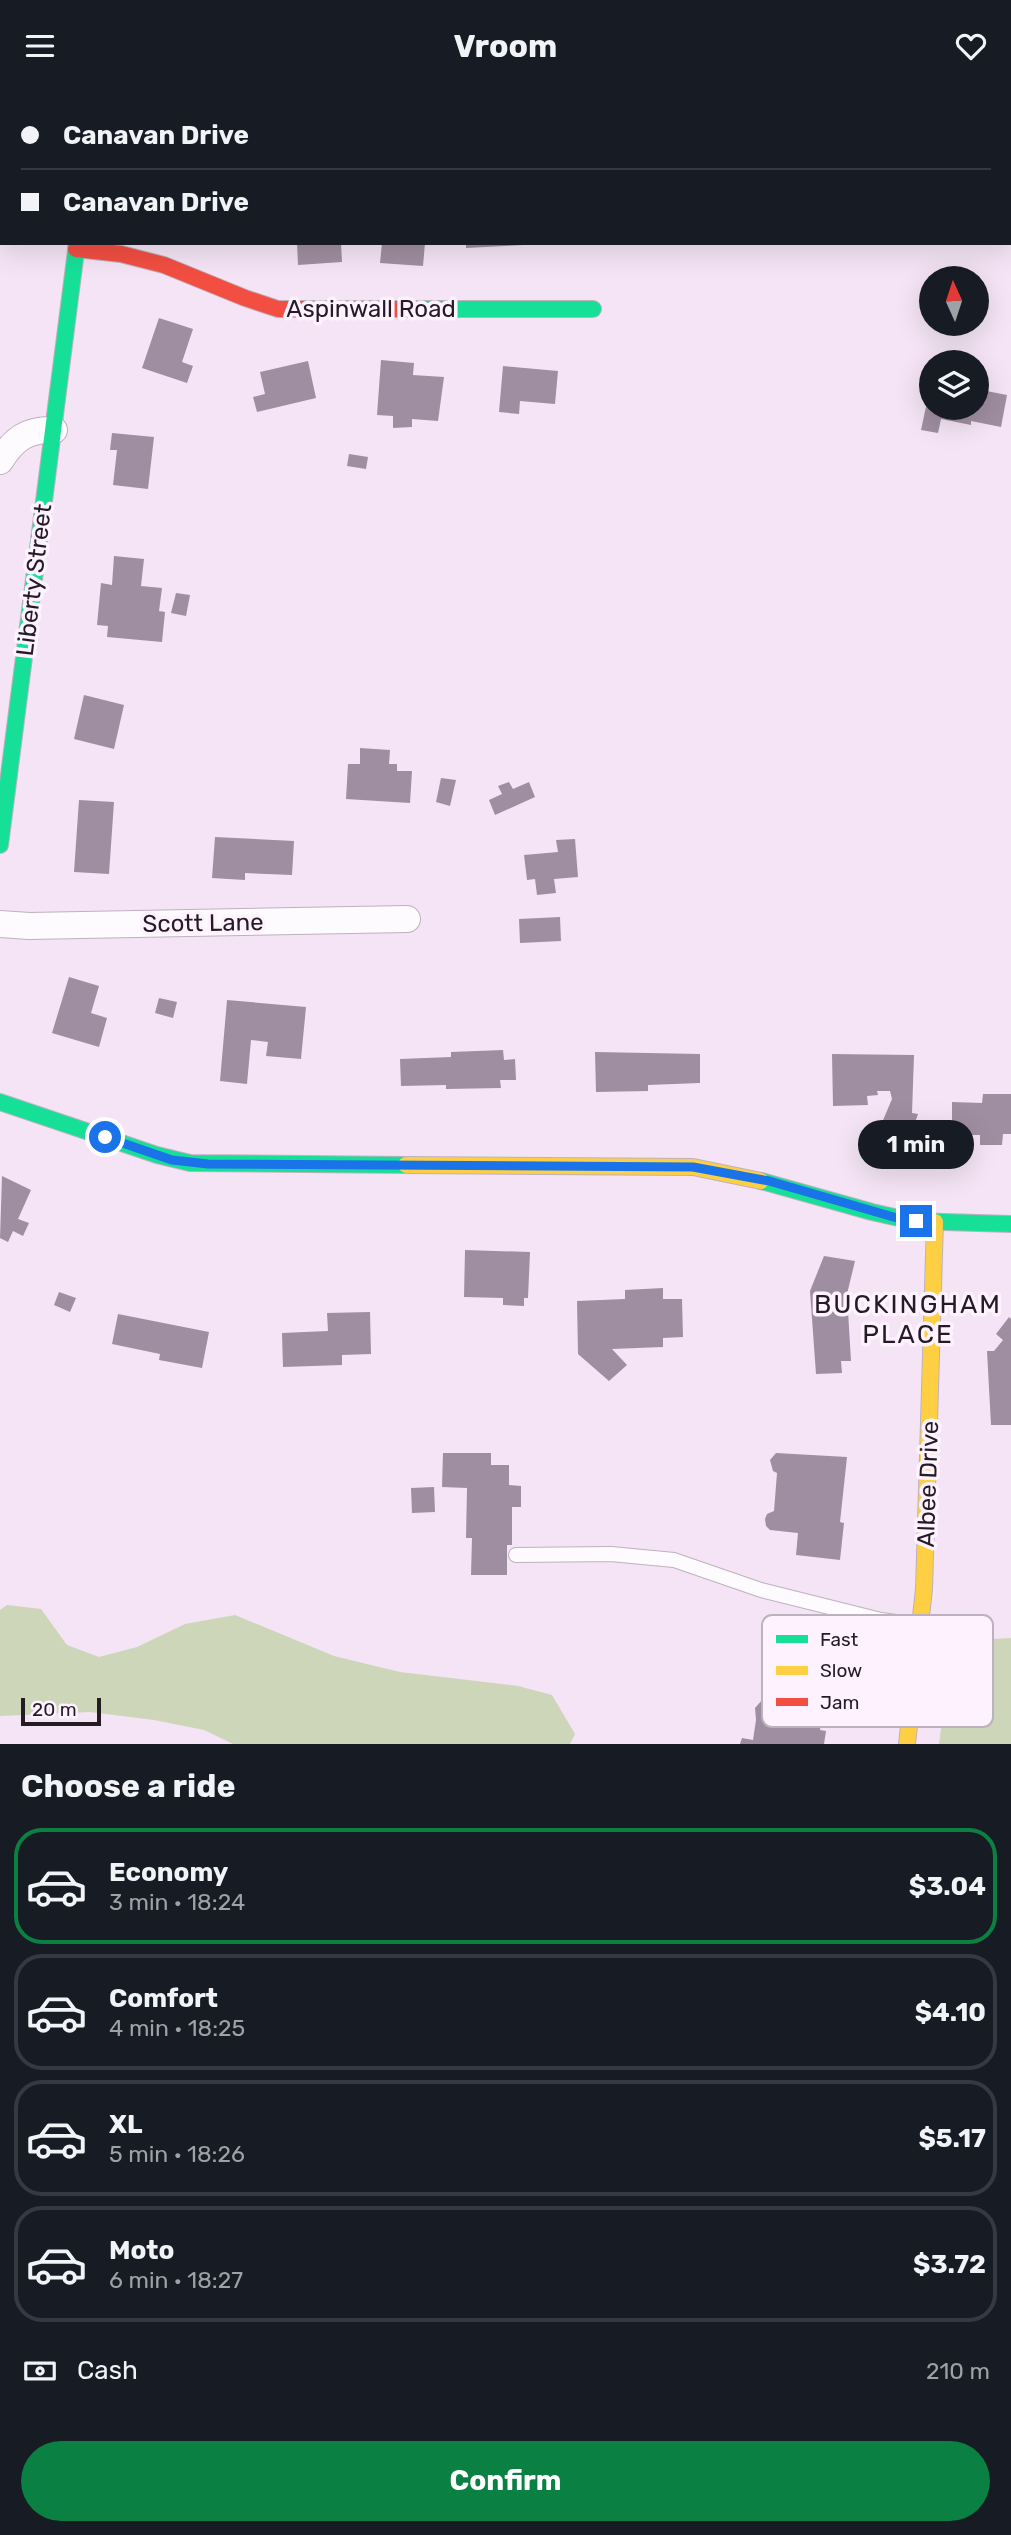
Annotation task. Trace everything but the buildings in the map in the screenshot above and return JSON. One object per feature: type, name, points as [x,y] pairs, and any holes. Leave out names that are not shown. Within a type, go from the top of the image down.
[{"type":"street","name":"Aspinwall Road","points":[[77,246],[158,262],[245,299],[278,309],[593,309]]},
{"type":"street","name":"Liberty Street","points":[[0,845],[7,728],[54,430],[77,246]]},
{"type":"street","points":[[0,461],[23,435],[33,431],[54,430]]},
{"type":"street","name":"Scott Lane","points":[[0,924],[29,926],[407,919]]},
{"type":"street","points":[[0,1101],[157,1156],[190,1163],[693,1167],[769,1181],[897,1218],[1011,1224]]},
{"type":"street","name":"Albee Drive","points":[[923,1615],[935,1222]]},
{"type":"lane","points":[[516,1555],[611,1554],[665,1559],[771,1593],[857,1615]]},
{"type":"green space","points":[[7,1605],[41,1609],[67,1645],[99,1657],[137,1647],[185,1624],[235,1615],[334,1656],[400,1672],[518,1686],[552,1695],[575,1734],[570,1744],[233,1744],[204,1730],[90,1712],[0,1716],[0,1610]]},
{"type":"green space","points":[[1011,1638],[1011,1744],[939,1744],[941,1727],[993,1727],[993,1639]]},
{"type":"traffic: fast","points":[[0,845],[77,245]]},
{"type":"traffic: fast","points":[[414,309],[593,309]]},
{"type":"traffic: fast","points":[[0,1102],[157,1155],[190,1163],[406,1165]]},
{"type":"traffic: fast","points":[[761,1181],[912,1221],[1011,1224]]},
{"type":"traffic: slow","points":[[406,1165],[693,1167],[761,1181]]},
{"type":"traffic: slow","points":[[921,1615],[935,1222]]},
{"type":"traffic: slow","points":[[907,1744],[909,1727]]},
{"type":"traffic: jam","points":[[76,249],[121,254],[164,265],[278,309],[414,309]]},
{"type":"district","name":"BUCKINGHAM PLACE","points":[[908,1318]]},
{"type":"route","points":[[105,1137],[172,1160],[208,1164],[693,1167],[769,1181],[916,1221]]}]
